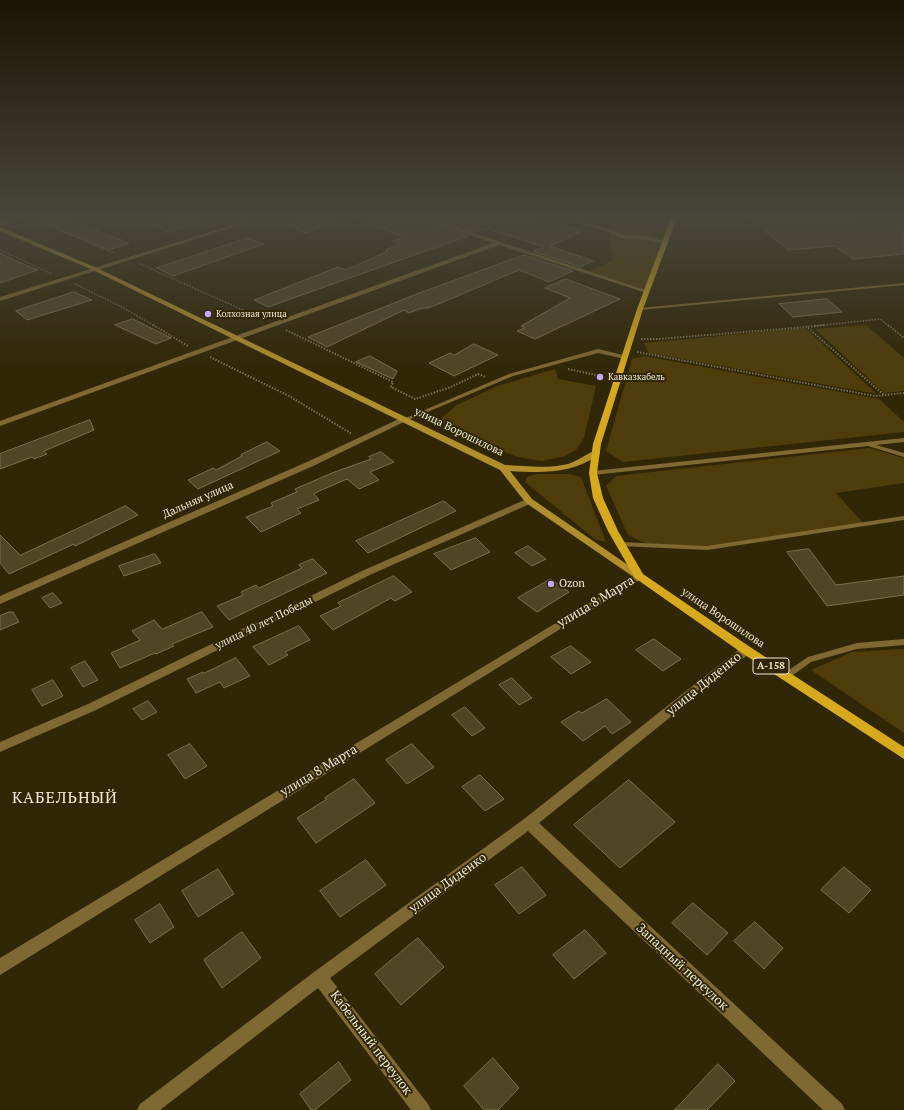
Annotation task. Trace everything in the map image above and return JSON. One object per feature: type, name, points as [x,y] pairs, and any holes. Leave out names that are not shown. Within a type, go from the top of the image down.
[{"type":"main road","name":"улица Ворошилова","points":[[97,270],[503,468],[529,501],[746,650],[904,754]]},
{"type":"main road","name":"А-158","points":[[639,576],[620,544],[598,498],[593,473],[596,453],[630,339],[654,270]]},
{"type":"main road","points":[[503,468],[530,469],[568,467],[578,464],[596,453]]},
{"type":"street","points":[[0,299],[93,270]]},
{"type":"street","points":[[0,424],[197,351],[424,270]]},
{"type":"street","points":[[581,270],[646,291]]},
{"type":"street","name":"Дальняя улица","points":[[0,600],[404,420]]},
{"type":"street","name":"улица 40 лет Победы","points":[[0,747],[92,707],[368,572],[529,501]]},
{"type":"street","name":"улица 8 Марта","points":[[0,967],[639,576]]},
{"type":"street","name":"улица Диденко","points":[[146,1110],[319,977],[529,823],[746,650]]},
{"type":"street","name":"Западный переулок","points":[[529,823],[836,1110]]},
{"type":"street","name":"Кабельный переулок","points":[[319,977],[422,1110]]},
{"type":"lane","points":[[640,309],[904,284]]},
{"type":"lane","points":[[404,420],[511,375],[598,351],[626,353]]},
{"type":"lane","points":[[593,473],[904,440]]},
{"type":"lane","points":[[867,444],[904,455]]},
{"type":"lane","points":[[620,544],[707,548],[904,518]]},
{"type":"lane","points":[[786,676],[808,660],[857,646],[904,642]]},
{"type":"path","points":[[44,270],[122,307],[197,351],[289,396],[361,440]]},
{"type":"path","points":[[152,270],[274,324],[393,382],[391,387],[415,399],[451,387],[478,374],[497,381]]},
{"type":"path","points":[[630,339],[659,339],[807,327],[880,319],[904,338]]},
{"type":"path","points":[[807,327],[884,395]]},
{"type":"path","points":[[626,353],[875,396],[904,393]]},
{"type":"path","points":[[562,368],[596,375]]},
{"type":"shaded area","points":[[593,270],[653,270],[645,291],[588,272]]},
{"type":"shaded area","points":[[866,325],[904,358],[904,391],[884,393],[815,329]]},
{"type":"shaded area","points":[[805,328],[877,394],[649,353],[644,343]]},
{"type":"shaded area","points":[[644,356],[879,399],[904,422],[904,432],[623,462],[606,451],[632,359]]},
{"type":"shaded area","points":[[555,369],[558,379],[596,386],[584,438],[576,450],[565,456],[542,461],[518,457],[445,430],[437,422],[457,405],[497,386]]},
{"type":"shaded area","points":[[869,448],[904,458],[904,483],[836,493],[863,523],[715,546],[653,545],[628,535],[606,486],[616,476]]},
{"type":"shaded area","points":[[537,474],[570,474],[581,477],[606,542],[596,540],[525,482],[527,477]]},
{"type":"shaded area","points":[[904,649],[904,733],[811,670],[852,652]]},
{"type":"building","points":[[0,270],[38,270],[0,283]]},
{"type":"building","points":[[161,270],[191,270],[173,276]]},
{"type":"building","points":[[331,270],[373,270],[268,307],[254,300]]},
{"type":"building","points":[[483,270],[569,270],[573,271],[549,282],[519,270],[429,308],[422,308],[409,313],[404,310],[327,347],[308,337]]},
{"type":"building","points":[[566,279],[620,299],[535,339],[517,331],[525,328],[521,326],[570,298],[545,288]]},
{"type":"building","points":[[74,292],[92,300],[27,320],[16,311]]},
{"type":"building","points":[[827,299],[842,312],[793,317],[779,304]]},
{"type":"building","points":[[133,319],[171,338],[156,344],[115,325]]},
{"type":"building","points":[[474,344],[498,355],[454,376],[429,363],[450,353],[454,355]]},
{"type":"building","points":[[370,356],[397,371],[393,379],[356,362]]},
{"type":"building","points":[[90,420],[94,430],[44,451],[47,454],[34,459],[32,457],[0,469],[0,454]]},
{"type":"building","points":[[267,442],[280,451],[198,489],[188,480],[213,468],[216,470]]},
{"type":"building","points":[[381,452],[394,462],[370,472],[379,480],[359,489],[347,479],[317,492],[314,494],[319,500],[297,509],[301,513],[261,532],[246,517],[273,506],[271,503],[297,492],[295,489],[332,473],[371,459],[369,457]]},
{"type":"building","points":[[444,501],[456,511],[368,553],[356,541]]},
{"type":"building","points":[[126,506],[138,515],[75,546],[74,544],[9,574],[0,563],[0,535],[20,555]]},
{"type":"building","points":[[476,538],[490,552],[451,570],[434,554]]},
{"type":"building","points":[[528,546],[546,559],[532,566],[515,553]]},
{"type":"building","points":[[809,549],[836,585],[904,576],[904,595],[827,606],[787,552]]},
{"type":"building","points":[[155,554],[161,563],[124,576],[119,566]]},
{"type":"building","points":[[313,559],[327,573],[229,620],[217,606],[243,595],[241,592],[256,585],[259,588],[302,568],[299,565]]},
{"type":"building","points":[[394,576],[412,592],[395,601],[391,598],[333,630],[320,616],[341,606],[338,603]]},
{"type":"building","points":[[551,579],[569,592],[537,612],[518,598]]},
{"type":"building","points":[[53,593],[62,603],[50,608],[42,598]]},
{"type":"building","points":[[13,612],[19,622],[0,630],[0,616]]},
{"type":"building","points":[[202,612],[213,627],[172,644],[174,646],[120,668],[111,653],[140,640],[132,631],[154,620],[162,629]]},
{"type":"building","points":[[299,626],[310,640],[285,652],[288,655],[269,665],[253,647]]},
{"type":"building","points":[[654,639],[681,659],[663,671],[636,650]]},
{"type":"building","points":[[571,646],[591,662],[571,674],[551,657]]},
{"type":"building","points":[[236,658],[250,676],[224,688],[220,682],[196,693],[187,679],[203,672],[204,673]]},
{"type":"building","points":[[85,661],[98,680],[83,687],[71,668]]},
{"type":"building","points":[[512,678],[532,698],[519,705],[499,685]]},
{"type":"building","points":[[53,680],[63,696],[42,706],[32,690]]},
{"type":"building","points":[[607,699],[631,722],[612,734],[605,726],[583,741],[561,722],[579,711],[581,713]]},
{"type":"building","points":[[148,701],[157,712],[142,720],[133,709]]},
{"type":"building","points":[[465,707],[485,728],[472,736],[452,715]]},
{"type":"building","points":[[190,744],[207,766],[185,779],[168,755]]},
{"type":"building","points":[[412,744],[434,767],[407,784],[386,760]]},
{"type":"building","points":[[480,775],[504,799],[485,811],[462,787]]},
{"type":"building","points":[[354,779],[375,803],[316,843],[297,818],[327,799],[325,798]]},
{"type":"building","points":[[629,780],[675,822],[620,868],[574,825]]},
{"type":"building","points":[[366,860],[386,885],[340,917],[320,891]]},
{"type":"building","points":[[522,867],[546,895],[519,914],[495,885]]},
{"type":"building","points":[[844,867],[871,890],[849,913],[821,890]]},
{"type":"building","points":[[218,869],[234,894],[198,917],[182,891]]},
{"type":"building","points":[[693,903],[728,933],[707,955],[672,923]]},
{"type":"building","points":[[160,904],[174,927],[150,943],[135,920]]},
{"type":"building","points":[[755,922],[783,948],[764,969],[734,941]]},
{"type":"building","points":[[585,930],[606,953],[574,979],[553,955]]},
{"type":"building","points":[[242,932],[261,958],[222,988],[204,960]]},
{"type":"building","points":[[418,938],[444,967],[401,1005],[375,974]]},
{"type":"building","points":[[493,1058],[519,1088],[498,1110],[484,1110],[464,1086]]},
{"type":"building","points":[[339,1062],[351,1080],[315,1110],[311,1110],[300,1094]]},
{"type":"building","points":[[718,1064],[735,1081],[707,1110],[675,1110]]},
{"type":"place","name":"Колхозная улица","points":[[208,314]]},
{"type":"place","name":"Кавказкабель","points":[[600,377]]},
{"type":"place","name":"Ozon","points":[[551,584]]},
{"type":"district","name":"КАБЕЛЬНЫЙ","points":[[65,798]]}]
